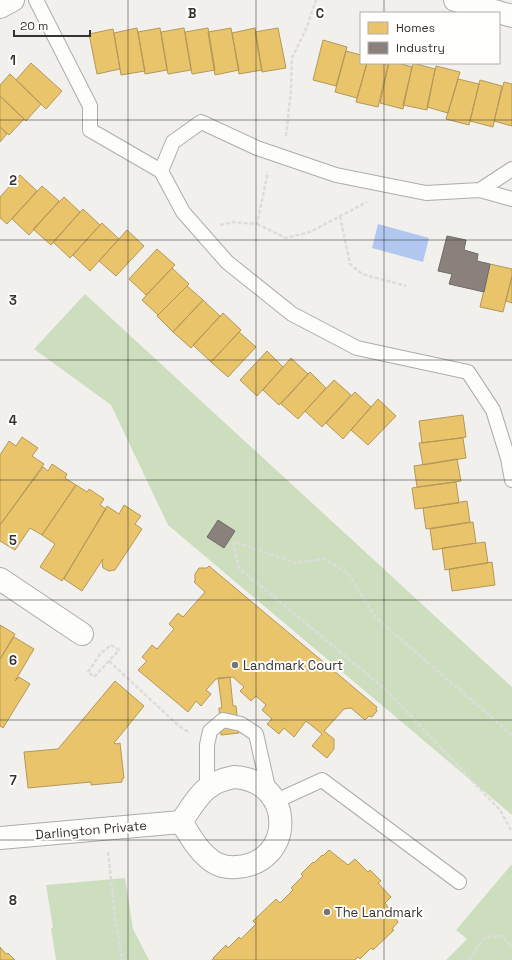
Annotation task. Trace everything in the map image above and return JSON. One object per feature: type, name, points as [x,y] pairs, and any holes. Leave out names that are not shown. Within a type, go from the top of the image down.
[{"type":"street","points":[[0,7],[13,0]]},
{"type":"street","points":[[455,0],[498,12]]},
{"type":"street","points":[[500,13],[512,16]]},
{"type":"street","points":[[0,579],[82,634]]},
{"type":"street","points":[[239,778],[256,782],[272,797],[281,818],[278,840],[268,854],[259,861],[243,867],[232,868],[221,866],[206,857],[199,849],[182,822],[207,787],[222,779],[239,778]]},
{"type":"street","name":"Darlington Private","points":[[0,838],[182,822]]},
{"type":"lane","points":[[36,0],[90,106],[90,130],[161,171],[183,212],[227,262],[292,314],[357,348],[468,372],[493,410],[508,458],[512,480]]},
{"type":"lane","points":[[161,171],[173,142],[201,122],[257,148],[336,176],[426,193],[480,190],[512,199]]},
{"type":"lane","points":[[480,190],[512,169]]},
{"type":"lane","points":[[207,787],[207,745],[210,731],[223,720],[241,724],[256,734],[272,797],[322,780],[459,882]]},
{"type":"path","points":[[257,224],[278,155],[291,90],[292,58],[306,29],[316,0]]},
{"type":"path","points":[[201,232],[233,222],[257,224],[286,238],[310,232],[395,187]]},
{"type":"path","points":[[340,216],[350,264],[362,274],[406,286]]},
{"type":"path","points":[[512,735],[376,618],[348,573],[324,559],[296,563],[239,543],[232,543],[239,568],[385,689],[500,810],[512,832]]},
{"type":"path","points":[[111,644],[119,650],[109,661],[94,677],[88,672],[100,654],[111,644]]},
{"type":"path","points":[[109,661],[179,726],[207,745]]},
{"type":"path","points":[[111,879],[122,960]]},
{"type":"path","points":[[469,960],[485,937],[502,936],[512,947]]},
{"type":"green space","points":[[85,294],[512,687],[512,815],[168,525],[111,405],[34,349]]},
{"type":"green space","points":[[512,864],[512,960],[446,960],[467,939],[456,930]]},
{"type":"green space","points":[[125,878],[133,929],[149,960],[56,960],[51,928],[53,928],[46,885]]},
{"type":"water","points":[[378,224],[429,238],[423,262],[372,248]]},
{"type":"building: Homes","points":[[137,28],[145,71],[121,75],[114,33]]},
{"type":"building: Homes","points":[[160,28],[167,70],[145,74],[138,32]]},
{"type":"building: Homes","points":[[184,28],[191,70],[168,74],[161,32]]},
{"type":"building: Homes","points":[[208,28],[215,70],[192,74],[185,32]]},
{"type":"building: Homes","points":[[231,28],[239,70],[215,75],[208,32]]},
{"type":"building: Homes","points":[[255,28],[262,70],[239,74],[232,33]]},
{"type":"building: Homes","points":[[278,28],[286,68],[262,72],[255,32]]},
{"type":"building: Homes","points":[[113,29],[120,69],[97,74],[89,34]]},
{"type":"building: Homes","points":[[323,40],[347,47],[336,86],[313,80]]},
{"type":"building: Homes","points":[[346,51],[360,55],[360,64],[367,64],[357,98],[335,92]]},
{"type":"building: Homes","points":[[31,63],[62,91],[46,109],[16,80]]},
{"type":"building: Homes","points":[[367,64],[388,65],[378,107],[356,102]]},
{"type":"building: Homes","points":[[389,64],[402,64],[412,67],[403,109],[380,103]]},
{"type":"building: Homes","points":[[413,64],[435,69],[427,110],[403,105]]},
{"type":"building: Homes","points":[[436,66],[460,72],[448,113],[427,107]]},
{"type":"building: Homes","points":[[10,74],[41,104],[26,121],[0,96],[0,85]]},
{"type":"building: Homes","points":[[458,79],[479,84],[469,125],[446,119]]},
{"type":"building: Homes","points":[[480,80],[502,86],[493,127],[470,121]]},
{"type":"building: Homes","points":[[504,82],[512,84],[512,126],[494,121]]},
{"type":"building: Homes","points":[[0,96],[24,119],[9,135],[0,127]]},
{"type":"building: Homes","points":[[0,127],[7,134],[0,142]]},
{"type":"building: Homes","points":[[20,175],[37,191],[7,224],[0,218],[0,197]]},
{"type":"building: Homes","points":[[42,186],[59,201],[29,235],[12,219]]},
{"type":"building: Homes","points":[[64,197],[80,212],[51,245],[33,229]]},
{"type":"building: Homes","points":[[83,209],[100,225],[70,258],[53,242]]},
{"type":"building: Homes","points":[[102,223],[119,239],[90,271],[73,255]]},
{"type":"building: Homes","points":[[127,230],[144,246],[116,276],[99,261]]},
{"type":"building: Homes","points":[[157,249],[175,265],[146,295],[129,279]]},
{"type":"building: Homes","points":[[490,264],[512,269],[512,276],[503,312],[480,307]]},
{"type":"building: Homes","points":[[172,268],[189,284],[158,315],[142,300]]},
{"type":"building: Homes","points":[[512,276],[512,303],[506,301]]},
{"type":"building: Homes","points":[[187,286],[203,300],[173,332],[157,316]]},
{"type":"building: Homes","points":[[203,300],[220,316],[191,348],[173,332]]},
{"type":"building: Homes","points":[[223,313],[241,330],[211,362],[193,345]]},
{"type":"building: Homes","points":[[239,332],[256,347],[228,377],[211,362]]},
{"type":"building: Homes","points":[[267,351],[283,367],[257,396],[240,380]]},
{"type":"building: Homes","points":[[291,358],[308,374],[279,405],[263,390]]},
{"type":"building: Homes","points":[[310,372],[326,388],[298,419],[281,404]]},
{"type":"building: Homes","points":[[334,380],[351,395],[322,427],[305,411]]},
{"type":"building: Homes","points":[[355,392],[371,407],[343,439],[326,423]]},
{"type":"building: Homes","points":[[378,399],[396,416],[368,445],[351,430]]},
{"type":"building: Homes","points":[[463,415],[466,437],[422,443],[419,421]]},
{"type":"building: Homes","points":[[22,437],[38,448],[32,456],[44,464],[0,525],[0,455],[9,441],[16,446]]},
{"type":"building: Homes","points":[[463,438],[466,458],[423,465],[419,443]]},
{"type":"building: Homes","points":[[457,459],[461,481],[417,487],[414,466]]},
{"type":"building: Homes","points":[[52,464],[67,474],[65,478],[76,485],[42,535],[30,528],[15,550],[0,541],[0,525],[43,467],[48,471]]},
{"type":"building: Homes","points":[[456,482],[459,503],[415,509],[412,488]]},
{"type":"building: Homes","points":[[76,485],[87,492],[89,489],[104,499],[100,505],[106,509],[62,581],[40,567],[55,544],[42,535]]},
{"type":"building: Homes","points":[[467,501],[470,522],[426,529],[423,508]]},
{"type":"building: Homes","points":[[124,505],[141,516],[135,524],[142,529],[115,570],[109,571],[103,568],[103,559],[82,591],[64,579],[107,506],[119,514]]},
{"type":"building: Homes","points":[[473,522],[476,543],[433,550],[430,529]]},
{"type":"building: Homes","points":[[485,542],[488,563],[445,570],[442,548]]},
{"type":"building: Homes","points":[[492,562],[495,585],[452,591],[449,569]]},
{"type":"building: Homes","name":"Landmark Court","points":[[209,566],[377,707],[377,711],[372,717],[369,716],[365,720],[351,708],[344,709],[324,731],[334,739],[334,749],[327,758],[312,746],[322,734],[306,721],[294,737],[284,728],[279,734],[267,724],[272,719],[262,710],[266,705],[256,696],[251,701],[240,691],[244,687],[233,677],[216,679],[206,690],[211,694],[201,706],[196,701],[188,712],[138,670],[147,661],[142,657],[152,645],[157,649],[174,629],[169,624],[178,613],[183,617],[205,592],[194,582],[195,574],[199,568],[207,568]]},
{"type":"building: Homes","points":[[0,625],[15,634],[0,659]]},
{"type":"building: Homes","points":[[14,637],[34,649],[15,681],[19,677],[30,684],[3,728],[0,726],[0,659]]},
{"type":"building: Homes","points":[[230,677],[233,706],[236,706],[239,733],[221,735],[219,708],[222,708],[218,678]]},
{"type":"building: Homes","points":[[115,681],[144,706],[114,743],[120,743],[124,778],[122,779],[122,782],[91,785],[91,782],[28,788],[24,752],[58,749]]},
{"type":"building: Homes","name":"The Landmark","points":[[329,850],[348,865],[355,859],[368,872],[370,870],[381,881],[378,883],[391,897],[385,903],[398,922],[392,929],[394,930],[373,950],[371,948],[360,959],[358,957],[355,960],[212,960],[226,945],[228,948],[239,937],[241,939],[256,924],[253,921],[276,899],[280,903],[293,890],[291,888],[303,876],[301,874],[313,862],[314,863]]},
{"type":"building: Homes","points":[[0,947],[6,954],[8,953],[15,960],[0,960]]},
{"type":"building: Industry","points":[[447,236],[466,240],[464,250],[478,254],[477,261],[490,264],[484,292],[449,284],[452,274],[438,271]]},
{"type":"building: Industry","points":[[218,520],[235,531],[224,548],[207,537]]},
{"type":"place","name":"Landmark Court","points":[[235,665]]},
{"type":"place","name":"The Landmark","points":[[327,912]]}]
